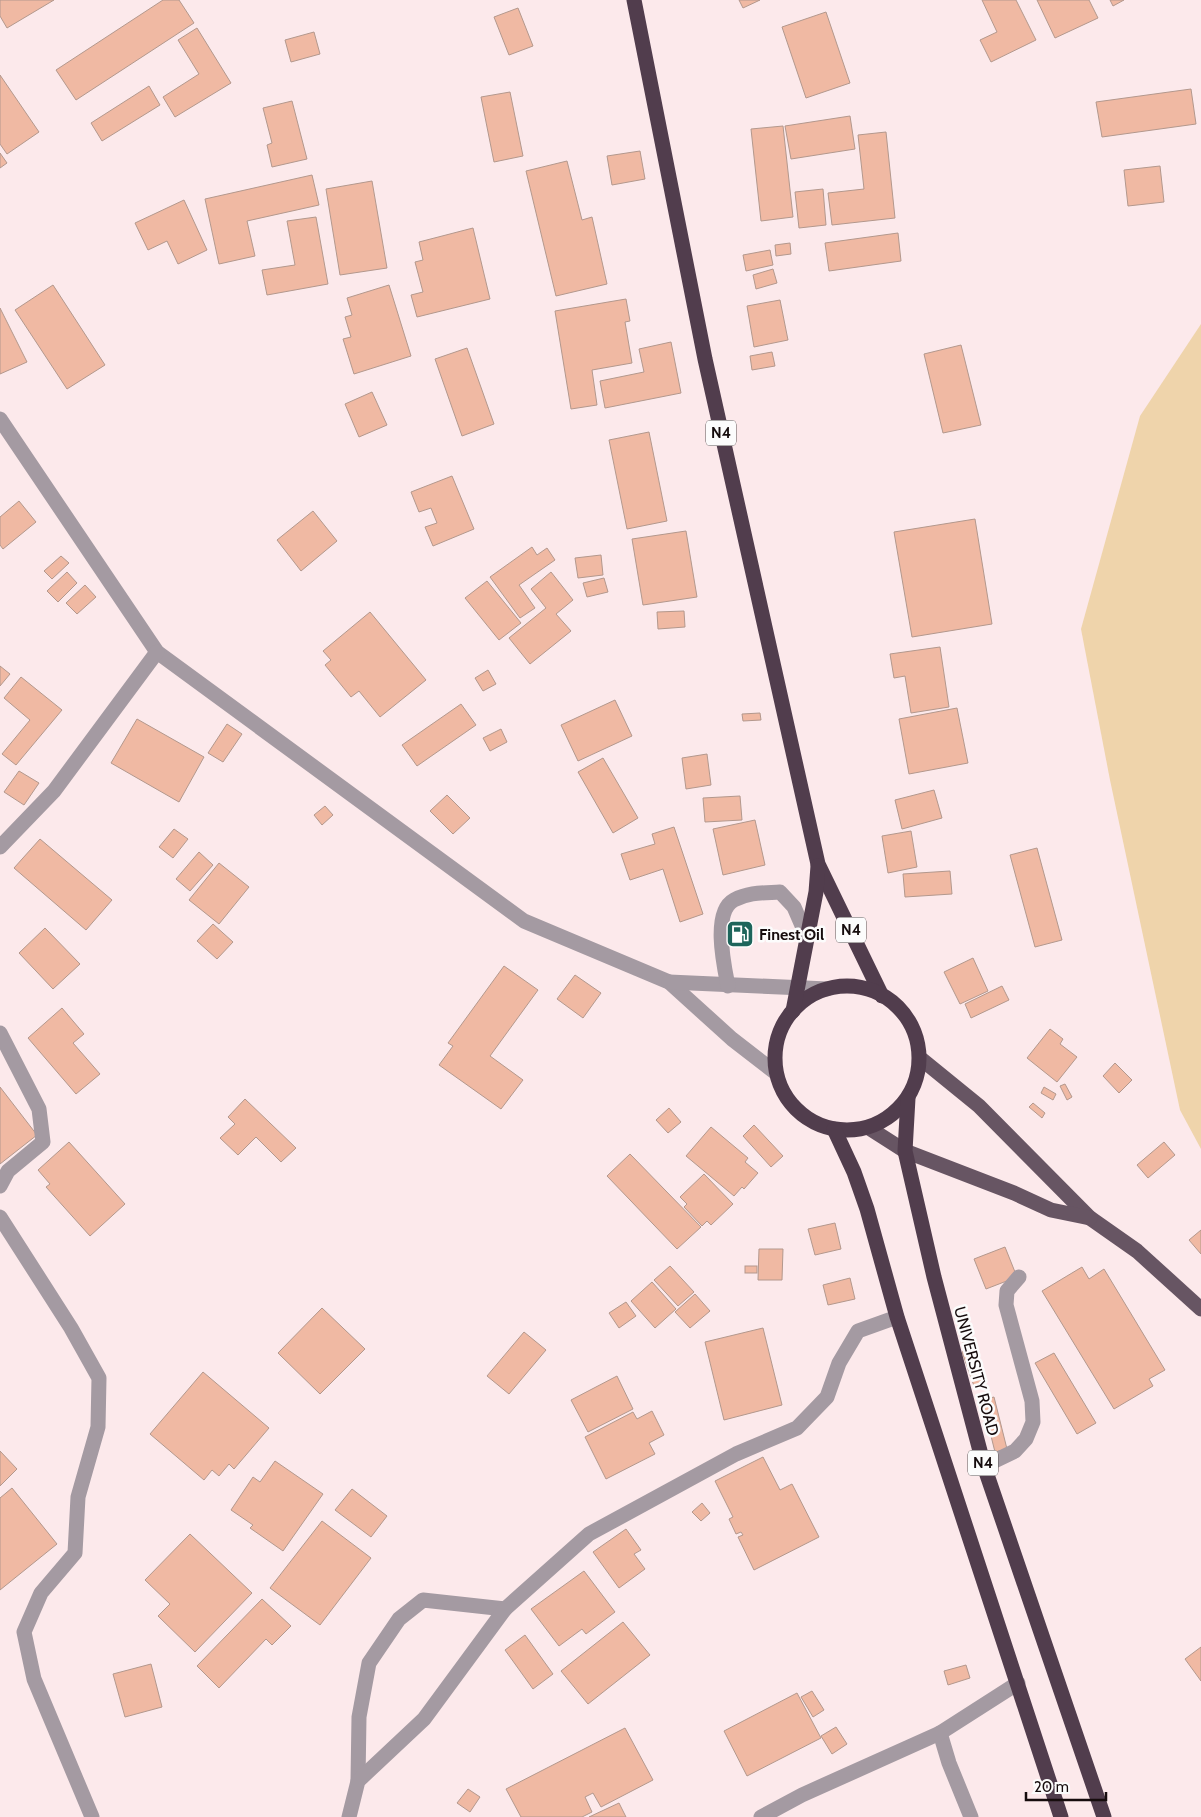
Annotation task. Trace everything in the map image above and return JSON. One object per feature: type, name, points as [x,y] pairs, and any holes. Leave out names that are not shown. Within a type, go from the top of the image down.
[{"type":"highway","name":"N4","points":[[634,0],[705,359],[818,864],[882,996]]},
{"type":"highway","name":"N4","points":[[793,1011],[816,892],[818,864]]},
{"type":"highway","name":"N4","points":[[855,987],[872,991],[882,996],[897,1007],[915,1033],[920,1058],[916,1079],[908,1098],[898,1110],[869,1128],[847,1131],[818,1124],[797,1110],[782,1090],[776,1073],[777,1040],[784,1025],[793,1011],[806,999],[827,990],[855,987]]},
{"type":"highway","name":"UNIVERSITY ROAD","points":[[908,1098],[905,1151],[934,1276],[984,1466],[1104,1817]]},
{"type":"highway","name":"N4","points":[[834,1129],[854,1172],[867,1209],[897,1316],[1061,1817]]},
{"type":"main road","points":[[920,1058],[979,1106],[1090,1218],[1137,1252],[1201,1309]]},
{"type":"main road","points":[[869,1128],[905,1151],[1051,1210],[1090,1218]]},
{"type":"street","points":[[0,418],[156,652],[524,921],[669,982],[827,990]]},
{"type":"street","points":[[0,847],[54,791],[156,652]]},
{"type":"street","points":[[728,986],[721,947],[722,917],[732,901],[753,893],[780,892],[794,907],[807,937]]},
{"type":"street","points":[[669,982],[732,1039],[776,1073]]},
{"type":"street","points":[[0,1033],[39,1109],[42,1142],[8,1172],[0,1186]]},
{"type":"street","points":[[0,1217],[2,1223],[71,1328],[99,1378],[98,1427],[78,1497],[75,1554],[41,1593],[24,1632],[34,1679],[92,1817]]},
{"type":"street","points":[[984,1466],[1015,1451],[1026,1439],[1033,1422],[1032,1400],[1006,1305],[1007,1291],[1018,1277]]},
{"type":"street","points":[[358,1781],[424,1719],[505,1609],[589,1534],[650,1499],[736,1454],[797,1428],[827,1397],[839,1363],[858,1331],[897,1316]]},
{"type":"street","points":[[350,1817],[358,1781],[359,1718],[370,1663],[399,1619],[423,1600],[505,1609]]},
{"type":"street","points":[[761,1817],[802,1795],[940,1733],[1018,1683]]},
{"type":"street","points":[[940,1733],[949,1763],[971,1817]]},
{"type":"shaded area","points":[[1201,324],[1201,1149],[1180,1110],[1110,780],[1081,629],[1140,416]]},
{"type":"building","points":[[0,0],[54,0],[7,28],[0,16]]},
{"type":"building","points":[[163,0],[179,0],[194,23],[76,100],[56,70]]},
{"type":"building","points":[[739,0],[760,0],[743,8]]},
{"type":"building","points":[[982,0],[1016,0],[1036,40],[991,62],[980,40],[997,32]]},
{"type":"building","points":[[1037,0],[1089,0],[1098,18],[1055,38]]},
{"type":"building","points":[[1110,0],[1124,0],[1113,6]]},
{"type":"building","points":[[518,8],[533,46],[509,55],[494,17]]},
{"type":"building","points":[[826,12],[850,83],[806,98],[782,27]]},
{"type":"building","points":[[197,28],[231,83],[175,117],[163,97],[199,74],[178,40]]},
{"type":"building","points":[[314,32],[320,54],[291,62],[285,40]]},
{"type":"building","points":[[0,75],[39,132],[7,154],[0,144]]},
{"type":"building","points":[[149,86],[160,105],[102,141],[91,123]]},
{"type":"building","points":[[1191,89],[1196,124],[1102,137],[1096,102]]},
{"type":"building","points":[[510,92],[523,156],[494,162],[481,97]]},
{"type":"building","points":[[292,101],[307,159],[272,167],[267,145],[272,143],[263,108]]},
{"type":"building","points":[[850,116],[855,149],[791,159],[785,126]]},
{"type":"building","points":[[783,126],[793,217],[761,221],[751,129]]},
{"type":"building","points":[[886,132],[895,218],[832,225],[828,193],[864,189],[858,135]]},
{"type":"building","points":[[640,151],[645,179],[612,185],[607,156]]},
{"type":"building","points":[[0,153],[7,163],[0,168]]},
{"type":"building","points":[[567,161],[582,220],[592,217],[607,284],[556,296],[526,171]]},
{"type":"building","points":[[1160,166],[1164,202],[1128,206],[1124,170]]},
{"type":"building","points":[[312,175],[319,205],[247,221],[255,256],[219,264],[205,199]]},
{"type":"building","points":[[372,181],[387,268],[340,275],[326,189]]},
{"type":"building","points":[[823,189],[826,225],[799,228],[795,192]]},
{"type":"building","points":[[184,200],[207,250],[178,264],[167,241],[148,250],[135,223]]},
{"type":"building","points":[[316,217],[328,284],[267,295],[262,270],[295,265],[287,221]]},
{"type":"building","points":[[473,228],[490,299],[417,317],[411,295],[423,292],[415,262],[423,260],[419,242]]},
{"type":"building","points":[[898,233],[901,261],[829,271],[825,243]]},
{"type":"building","points":[[790,243],[791,254],[776,256],[775,245]]},
{"type":"building","points":[[770,250],[773,265],[746,271],[743,255]]},
{"type":"building","points":[[773,269],[777,283],[756,289],[753,275]]},
{"type":"building","points":[[53,285],[105,365],[67,389],[15,310]]},
{"type":"building","points":[[389,285],[411,356],[354,374],[343,339],[351,337],[345,317],[352,315],[347,298]]},
{"type":"building","points":[[626,299],[630,321],[625,322],[632,363],[592,370],[597,405],[571,409],[555,311]]},
{"type":"building","points":[[780,300],[788,340],[754,347],[747,306]]},
{"type":"building","points":[[0,308],[27,362],[0,374]]},
{"type":"building","points":[[671,342],[681,393],[605,408],[600,381],[644,372],[639,349]]},
{"type":"building","points":[[961,345],[981,425],[943,433],[924,354]]},
{"type":"building","points":[[467,348],[494,424],[462,436],[435,359]]},
{"type":"building","points":[[772,352],[775,366],[752,370],[750,356]]},
{"type":"building","points":[[372,392],[387,425],[359,437],[345,404]]},
{"type":"building","points":[[649,432],[667,521],[627,529],[609,440]]},
{"type":"building","points":[[452,476],[474,529],[433,546],[425,527],[437,523],[431,508],[419,512],[411,492]]},
{"type":"building","points":[[19,501],[36,522],[3,549],[0,545],[0,517]]},
{"type":"building","points":[[313,511],[337,541],[301,571],[277,540]]},
{"type":"building","points":[[975,519],[992,624],[912,637],[894,532]]},
{"type":"building","points":[[686,531],[697,597],[643,605],[632,539]]},
{"type":"building","points":[[532,547],[537,555],[547,548],[555,560],[519,585],[535,608],[520,618],[490,577]]},
{"type":"building","points":[[601,555],[603,575],[578,578],[575,558]]},
{"type":"building","points":[[61,556],[69,563],[52,579],[44,571]]},
{"type":"building","points":[[67,572],[77,583],[58,602],[47,591]]},
{"type":"building","points":[[551,572],[573,600],[556,614],[571,631],[530,664],[509,638],[546,608],[531,589]]},
{"type":"building","points":[[604,578],[608,592],[587,597],[583,583]]},
{"type":"building","points":[[487,581],[521,623],[499,640],[465,598]]},
{"type":"building","points":[[85,585],[96,597],[77,614],[66,603]]},
{"type":"building","points":[[684,611],[685,627],[658,629],[657,612]]},
{"type":"building","points":[[370,612],[426,680],[380,717],[359,691],[351,697],[325,665],[331,660],[323,651]]},
{"type":"building","points":[[940,647],[949,707],[911,713],[905,676],[894,678],[890,654]]},
{"type":"building","points":[[0,666],[10,674],[0,686]]},
{"type":"building","points":[[488,670],[496,684],[483,691],[475,678]]},
{"type":"building","points":[[21,677],[62,710],[16,765],[2,754],[30,720],[4,698]]},
{"type":"building","points":[[615,700],[632,736],[578,761],[561,725]]},
{"type":"building","points":[[461,704],[476,725],[417,766],[402,745]]},
{"type":"building","points":[[957,708],[968,763],[909,774],[899,719]]},
{"type":"building","points":[[760,713],[761,720],[743,721],[742,714]]},
{"type":"building","points":[[137,719],[204,757],[179,802],[111,763]]},
{"type":"building","points":[[227,724],[242,734],[223,762],[208,753]]},
{"type":"building","points":[[501,729],[507,742],[490,751],[483,738]]},
{"type":"building","points":[[707,754],[711,785],[686,789],[682,758]]},
{"type":"building","points":[[603,758],[638,818],[613,833],[578,772]]},
{"type":"building","points":[[19,771],[39,783],[24,805],[4,792]]},
{"type":"building","points":[[934,790],[942,818],[902,829],[895,800]]},
{"type":"building","points":[[447,795],[470,818],[453,834],[430,811]]},
{"type":"building","points":[[740,796],[742,820],[705,822],[703,798]]},
{"type":"building","points":[[325,806],[333,815],[322,825],[314,815]]},
{"type":"building","points":[[755,820],[765,865],[723,875],[713,829]]},
{"type":"building","points":[[674,827],[703,914],[680,922],[663,869],[630,880],[621,854],[655,844],[652,834]]},
{"type":"building","points":[[174,829],[188,839],[173,858],[159,847]]},
{"type":"building","points":[[911,831],[917,867],[888,873],[882,836]]},
{"type":"building","points":[[40,839],[112,900],[86,930],[14,868]]},
{"type":"building","points":[[1037,848],[1062,940],[1035,947],[1010,855]]},
{"type":"building","points":[[199,852],[213,865],[190,891],[176,879]]},
{"type":"building","points":[[219,863],[249,887],[219,924],[189,900]]},
{"type":"building","points":[[950,871],[952,894],[905,897],[903,874]]},
{"type":"building","points":[[213,924],[233,942],[217,959],[197,941]]},
{"type":"building","points":[[45,928],[80,964],[53,989],[19,953]]},
{"type":"building","points":[[973,958],[988,991],[960,1004],[944,972]]},
{"type":"building","points":[[504,966],[538,990],[490,1056],[523,1080],[501,1109],[439,1065],[453,1046],[448,1043]]},
{"type":"building","points":[[575,975],[601,993],[583,1018],[557,999]]},
{"type":"building","points":[[1002,986],[1009,1000],[971,1018],[965,1004]]},
{"type":"building","points":[[62,1008],[84,1034],[73,1043],[100,1074],[76,1094],[28,1038]]},
{"type":"building","points":[[1050,1029],[1063,1039],[1060,1044],[1077,1057],[1057,1082],[1027,1058]]},
{"type":"building","points":[[1115,1063],[1132,1080],[1119,1093],[1103,1076]]},
{"type":"building","points":[[1065,1084],[1072,1097],[1067,1100],[1060,1086]]},
{"type":"building","points":[[0,1087],[37,1135],[0,1164]]},
{"type":"building","points":[[1044,1087],[1056,1094],[1053,1100],[1041,1093]]},
{"type":"building","points":[[245,1099],[296,1148],[281,1162],[256,1137],[238,1155],[220,1138],[235,1124],[228,1117]]},
{"type":"building","points":[[1033,1103],[1045,1113],[1042,1118],[1029,1107]]},
{"type":"building","points":[[669,1108],[681,1122],[668,1133],[656,1120]]},
{"type":"building","points":[[754,1125],[783,1156],[771,1167],[743,1136]]},
{"type":"building","points":[[711,1127],[748,1158],[745,1162],[758,1173],[744,1189],[742,1187],[734,1196],[686,1156]]},
{"type":"building","points":[[69,1142],[125,1204],[90,1236],[46,1187],[50,1184],[38,1170]]},
{"type":"building","points":[[1164,1142],[1175,1155],[1148,1178],[1137,1165]]},
{"type":"building","points":[[630,1154],[701,1227],[677,1249],[607,1176]]},
{"type":"building","points":[[704,1174],[733,1204],[711,1225],[707,1221],[702,1226],[684,1207],[687,1204],[680,1197]]},
{"type":"building","points":[[835,1223],[841,1249],[815,1255],[808,1229]]},
{"type":"building","points":[[1201,1230],[1201,1254],[1189,1240]]},
{"type":"building","points":[[1005,1247],[1017,1277],[986,1289],[974,1259]]},
{"type":"building","points":[[759,1249],[783,1249],[782,1280],[758,1280]]},
{"type":"building","points":[[670,1266],[694,1292],[678,1306],[654,1280]]},
{"type":"building","points":[[745,1266],[757,1266],[757,1273],[745,1273]]},
{"type":"building","points":[[1082,1267],[1089,1279],[1104,1269],[1165,1370],[1149,1379],[1153,1386],[1114,1409],[1042,1291]]},
{"type":"building","points":[[850,1278],[855,1299],[828,1305],[823,1285]]},
{"type":"building","points":[[652,1282],[676,1309],[655,1328],[631,1301]]},
{"type":"building","points":[[695,1294],[710,1311],[690,1328],[675,1312]]},
{"type":"building","points":[[626,1302],[636,1316],[619,1328],[609,1313]]},
{"type":"building","points":[[322,1308],[365,1349],[320,1394],[278,1353]]},
{"type":"building","points":[[763,1328],[782,1405],[724,1420],[705,1342]]},
{"type":"building","points":[[524,1332],[546,1350],[509,1394],[487,1376]]},
{"type":"building","points":[[963,1337],[972,1337],[972,1345],[963,1345]]},
{"type":"building","points":[[973,1349],[984,1383],[974,1386],[962,1352]]},
{"type":"building","points":[[1054,1353],[1096,1423],[1077,1434],[1035,1363]]},
{"type":"building","points":[[203,1372],[269,1428],[234,1469],[229,1464],[219,1476],[212,1470],[204,1480],[150,1434]]},
{"type":"building","points":[[617,1376],[633,1409],[588,1432],[571,1400]]},
{"type":"building","points":[[994,1397],[1007,1449],[995,1452],[982,1400]]},
{"type":"building","points":[[652,1411],[664,1435],[649,1443],[655,1454],[606,1479],[585,1437],[633,1412],[637,1419]]},
{"type":"building","points":[[0,1451],[17,1469],[0,1486]]},
{"type":"building","points":[[763,1457],[780,1490],[792,1484],[819,1537],[754,1570],[738,1537],[743,1535],[741,1532],[736,1534],[729,1519],[733,1517],[715,1481]]},
{"type":"building","points":[[275,1461],[323,1494],[283,1551],[250,1528],[253,1525],[231,1510],[253,1477],[260,1482]]},
{"type":"building","points":[[12,1488],[57,1544],[0,1590],[0,1498]]},
{"type":"building","points":[[352,1489],[387,1516],[371,1537],[335,1510]]},
{"type":"building","points":[[702,1503],[710,1513],[701,1521],[692,1512]]},
{"type":"building","points":[[322,1521],[371,1558],[320,1625],[270,1588]]},
{"type":"building","points":[[626,1529],[641,1550],[634,1554],[645,1569],[619,1588],[593,1552]]},
{"type":"building","points":[[190,1534],[252,1593],[195,1652],[158,1616],[170,1604],[145,1580]]},
{"type":"building","points":[[584,1571],[615,1612],[586,1634],[582,1629],[559,1646],[531,1609]]},
{"type":"building","points":[[262,1599],[291,1626],[272,1645],[266,1639],[219,1688],[197,1666]]},
{"type":"building","points":[[623,1622],[650,1655],[588,1704],[561,1671]]},
{"type":"building","points":[[525,1635],[553,1674],[533,1689],[505,1650]]},
{"type":"building","points":[[1201,1647],[1201,1681],[1185,1659]]},
{"type":"building","points":[[151,1664],[162,1707],[125,1717],[113,1674]]},
{"type":"building","points":[[966,1665],[970,1678],[948,1685],[944,1671]]},
{"type":"building","points":[[812,1691],[824,1710],[813,1717],[801,1697]]},
{"type":"building","points":[[797,1693],[821,1738],[747,1776],[724,1731]]},
{"type":"building","points":[[836,1727],[847,1744],[832,1754],[821,1736]]},
{"type":"building","points":[[625,1728],[653,1780],[601,1807],[593,1793],[585,1797],[592,1812],[582,1817],[521,1817],[506,1789]]},
{"type":"building","points":[[468,1789],[480,1797],[470,1812],[457,1803]]},
{"type":"building","points":[[619,1803],[626,1817],[589,1817]]},
{"type":"place","name":"Finest Oil","points":[[740,934]]}]
